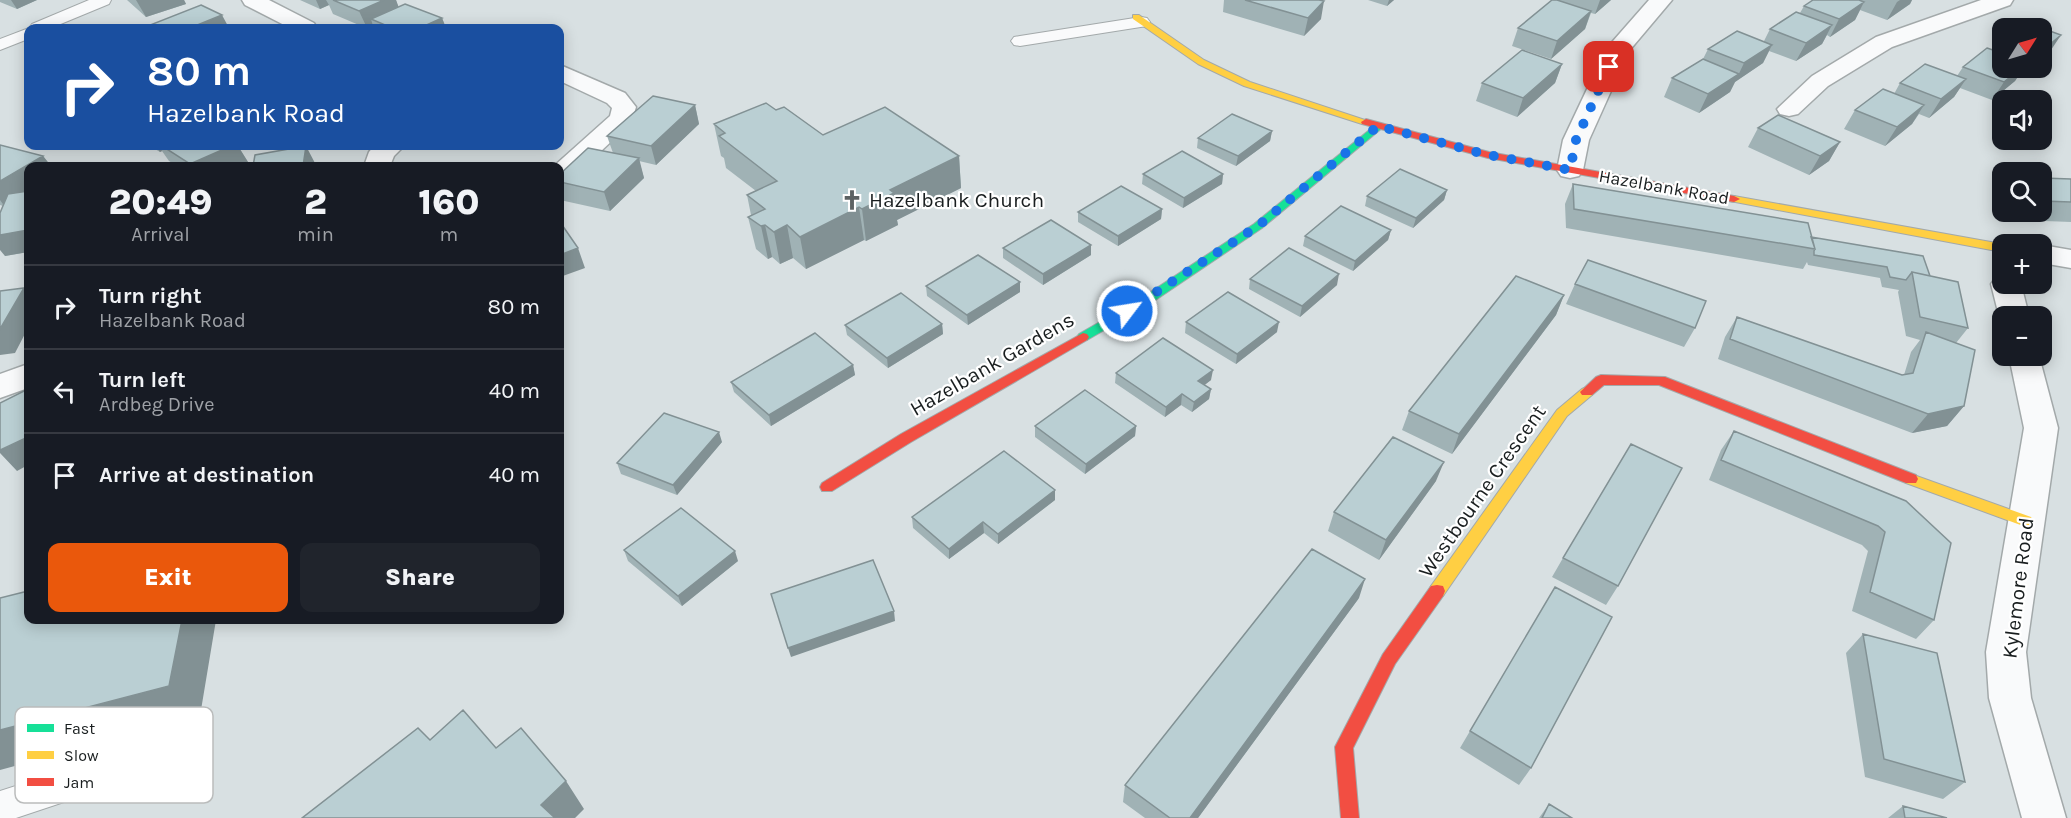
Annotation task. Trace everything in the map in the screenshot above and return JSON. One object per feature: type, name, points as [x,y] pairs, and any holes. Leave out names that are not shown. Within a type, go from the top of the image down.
[{"type":"street","points":[[254,0],[285,24]]},
{"type":"street","points":[[1570,170],[1576,140],[1618,49],[1661,0]]},
{"type":"street","points":[[1789,109],[1820,81],[1884,42],[2002,0]]},
{"type":"street","name":"Hazelbank Road","points":[[1139,20],[1201,62],[1247,84],[1378,126],[1488,155],[1992,252]]},
{"type":"street","points":[[564,61],[616,98],[624,107],[622,118],[564,171]]},
{"type":"street","name":"Hazelbank Gardens","points":[[827,487],[906,438],[1147,300],[1258,226],[1378,126]]},
{"type":"street","points":[[2052,256],[2071,259]]},
{"type":"street","name":"Kylemore Road","points":[[2026,366],[2042,428],[2006,652],[2010,698],[2044,818]]},
{"type":"street","points":[[0,387],[24,377]]},
{"type":"street","name":"Westbourne Crescent","points":[[1350,818],[1344,747],[1389,659],[1562,413],[1602,380],[1660,380],[1846,455],[2026,521]]},
{"type":"lane","points":[[47,24],[103,0]]},
{"type":"lane","points":[[1020,41],[1139,20]]},
{"type":"lane","points":[[0,45],[24,35]]},
{"type":"lane","points":[[0,807],[15,802]]},
{"type":"building","points":[[333,0],[384,0],[359,11]]},
{"type":"building","points":[[1245,0],[1319,0],[1324,1],[1308,18]]},
{"type":"building","points":[[1552,0],[1591,11],[1557,41],[1518,28]]},
{"type":"building","points":[[1813,0],[1859,0],[1864,2],[1839,19],[1804,6]]},
{"type":"building","points":[[405,4],[442,18],[429,24],[383,24],[371,19]]},
{"type":"building","points":[[201,5],[222,15],[200,24],[153,24]]},
{"type":"building","points":[[1796,12],[1832,25],[1806,43],[1770,29]]},
{"type":"building","points":[[1737,31],[1772,45],[1744,63],[1708,49]]},
{"type":"building","points":[[2052,32],[2061,35],[2052,43]]},
{"type":"building","points":[[1987,48],[1992,50],[1992,78],[1963,67]]},
{"type":"building","points":[[1522,50],[1562,64],[1523,98],[1482,83]]},
{"type":"building","points":[[1703,59],[1739,74],[1708,94],[1672,78]]},
{"type":"building","points":[[1925,64],[1966,79],[1941,99],[1900,83]]},
{"type":"building","points":[[1993,78],[2009,78],[2004,82]]},
{"type":"building","points":[[1883,89],[1924,105],[1897,127],[1855,110]]},
{"type":"building","points":[[653,96],[695,105],[651,146],[607,136]]},
{"type":"building","points":[[766,103],[776,110],[784,107],[823,135],[885,107],[959,156],[890,190],[894,193],[862,209],[859,207],[800,237],[787,225],[774,232],[748,217],[765,209],[747,195],[777,181],[719,136],[725,133],[714,124]]},
{"type":"building","points":[[1232,114],[1272,131],[1238,156],[1198,138]]},
{"type":"building","points":[[1778,115],[1840,142],[1820,156],[1758,128]]},
{"type":"building","points":[[0,145],[43,156],[33,162],[24,162],[24,167],[0,181]]},
{"type":"building","points":[[588,148],[639,158],[604,192],[564,183],[564,170]]},
{"type":"building","points":[[168,150],[222,150],[195,162],[187,162]]},
{"type":"building","points":[[283,150],[305,150],[304,162],[254,162],[255,155]]},
{"type":"building","points":[[1182,151],[1223,174],[1184,198],[1143,174]]},
{"type":"building","points":[[1400,169],[1447,190],[1416,218],[1367,196]]},
{"type":"building","points":[[2052,178],[2071,179],[2071,202],[2052,201]]},
{"type":"building","points":[[1573,184],[1808,223],[1815,249],[1574,209]]},
{"type":"building","points":[[1121,186],[1162,209],[1118,236],[1078,212]]},
{"type":"building","points":[[24,192],[24,231],[0,235],[0,213],[8,194]]},
{"type":"building","points":[[1341,206],[1391,230],[1355,261],[1305,236]]},
{"type":"building","points":[[1051,220],[1091,245],[1043,274],[1003,248]]},
{"type":"building","points":[[564,228],[578,248],[564,253]]},
{"type":"building","points":[[1811,237],[1923,256],[1930,276],[1912,272],[1906,280],[1890,277],[1887,267],[1814,255],[1815,249]]},
{"type":"building","points":[[1289,248],[1339,274],[1302,306],[1250,279]]},
{"type":"building","points":[[978,255],[1020,282],[967,315],[926,286]]},
{"type":"building","points":[[1588,260],[1706,301],[1695,328],[1575,284]]},
{"type":"building","points":[[1912,272],[1958,282],[1968,328],[1920,317]]},
{"type":"building","points":[[1516,276],[1564,295],[1459,434],[1409,411]]},
{"type":"building","points":[[24,288],[0,329],[0,291]]},
{"type":"building","points":[[1228,292],[1279,322],[1237,354],[1186,322]]},
{"type":"building","points":[[901,293],[942,324],[887,358],[845,325]]},
{"type":"building","points":[[1737,317],[1902,375],[1913,373],[1926,332],[1975,350],[1964,406],[1928,414],[1730,339]]},
{"type":"building","points":[[815,333],[853,365],[769,415],[731,382]]},
{"type":"building","points":[[1163,338],[1213,370],[1198,381],[1211,389],[1194,402],[1182,394],[1166,407],[1116,373]]},
{"type":"building","points":[[1085,390],[1136,426],[1086,464],[1035,426]]},
{"type":"building","points":[[24,391],[24,439],[0,450],[0,403]]},
{"type":"building","points":[[664,413],[719,432],[673,485],[617,463]]},
{"type":"building","points":[[1734,431],[1906,501],[1951,543],[1934,620],[1870,592],[1885,532],[1878,526],[1721,460]]},
{"type":"building","points":[[1393,437],[1444,462],[1386,540],[1334,512]]},
{"type":"building","points":[[1631,444],[1682,468],[1618,586],[1563,558]]},
{"type":"building","points":[[1004,451],[1055,490],[998,534],[983,522],[949,549],[912,517]]},
{"type":"building","points":[[681,508],[735,551],[678,596],[624,550]]},
{"type":"building","points":[[1312,549],[1365,579],[1190,818],[1170,818],[1125,785]]},
{"type":"building","points":[[873,560],[894,611],[788,648],[771,594]]},
{"type":"building","points":[[1555,587],[1612,617],[1531,768],[1470,731]]},
{"type":"building","points":[[24,592],[24,624],[181,624],[169,686],[88,707],[15,707],[15,726],[0,730],[0,598]]},
{"type":"building","points":[[1863,634],[1937,653],[1965,782],[1884,759]]},
{"type":"building","points":[[463,710],[496,748],[521,728],[566,781],[541,805],[555,818],[302,818],[418,728],[430,740]]},
{"type":"building","points":[[1549,804],[1572,818],[1542,818]]},
{"type":"building","points":[[1903,806],[1947,818],[1905,818]]},
{"type":"traffic: fast","points":[[1083,337],[1147,300],[1258,226],[1378,126]]},
{"type":"traffic: slow","points":[[1136,17],[1201,62],[1247,84],[1366,122]]},
{"type":"traffic: slow","points":[[1734,199],[1992,246]]},
{"type":"traffic: slow","points":[[1437,591],[1562,413],[1587,392]]},
{"type":"traffic: slow","points":[[1911,479],[2026,521]]},
{"type":"traffic: jam","points":[[1366,122],[1488,155],[1734,199]]},
{"type":"traffic: jam","points":[[827,487],[906,438],[1083,337]]},
{"type":"traffic: jam","points":[[1587,392],[1601,380],[1660,380],[1911,479]]},
{"type":"traffic: jam","points":[[1350,818],[1344,747],[1389,659],[1437,591]]},
{"type":"place","name":"Hazelbank Church","points":[[852,200]]},
{"type":"route","points":[[1127,311],[1258,226],[1378,126],[1488,155],[1570,170],[1576,140],[1609,67]]}]
